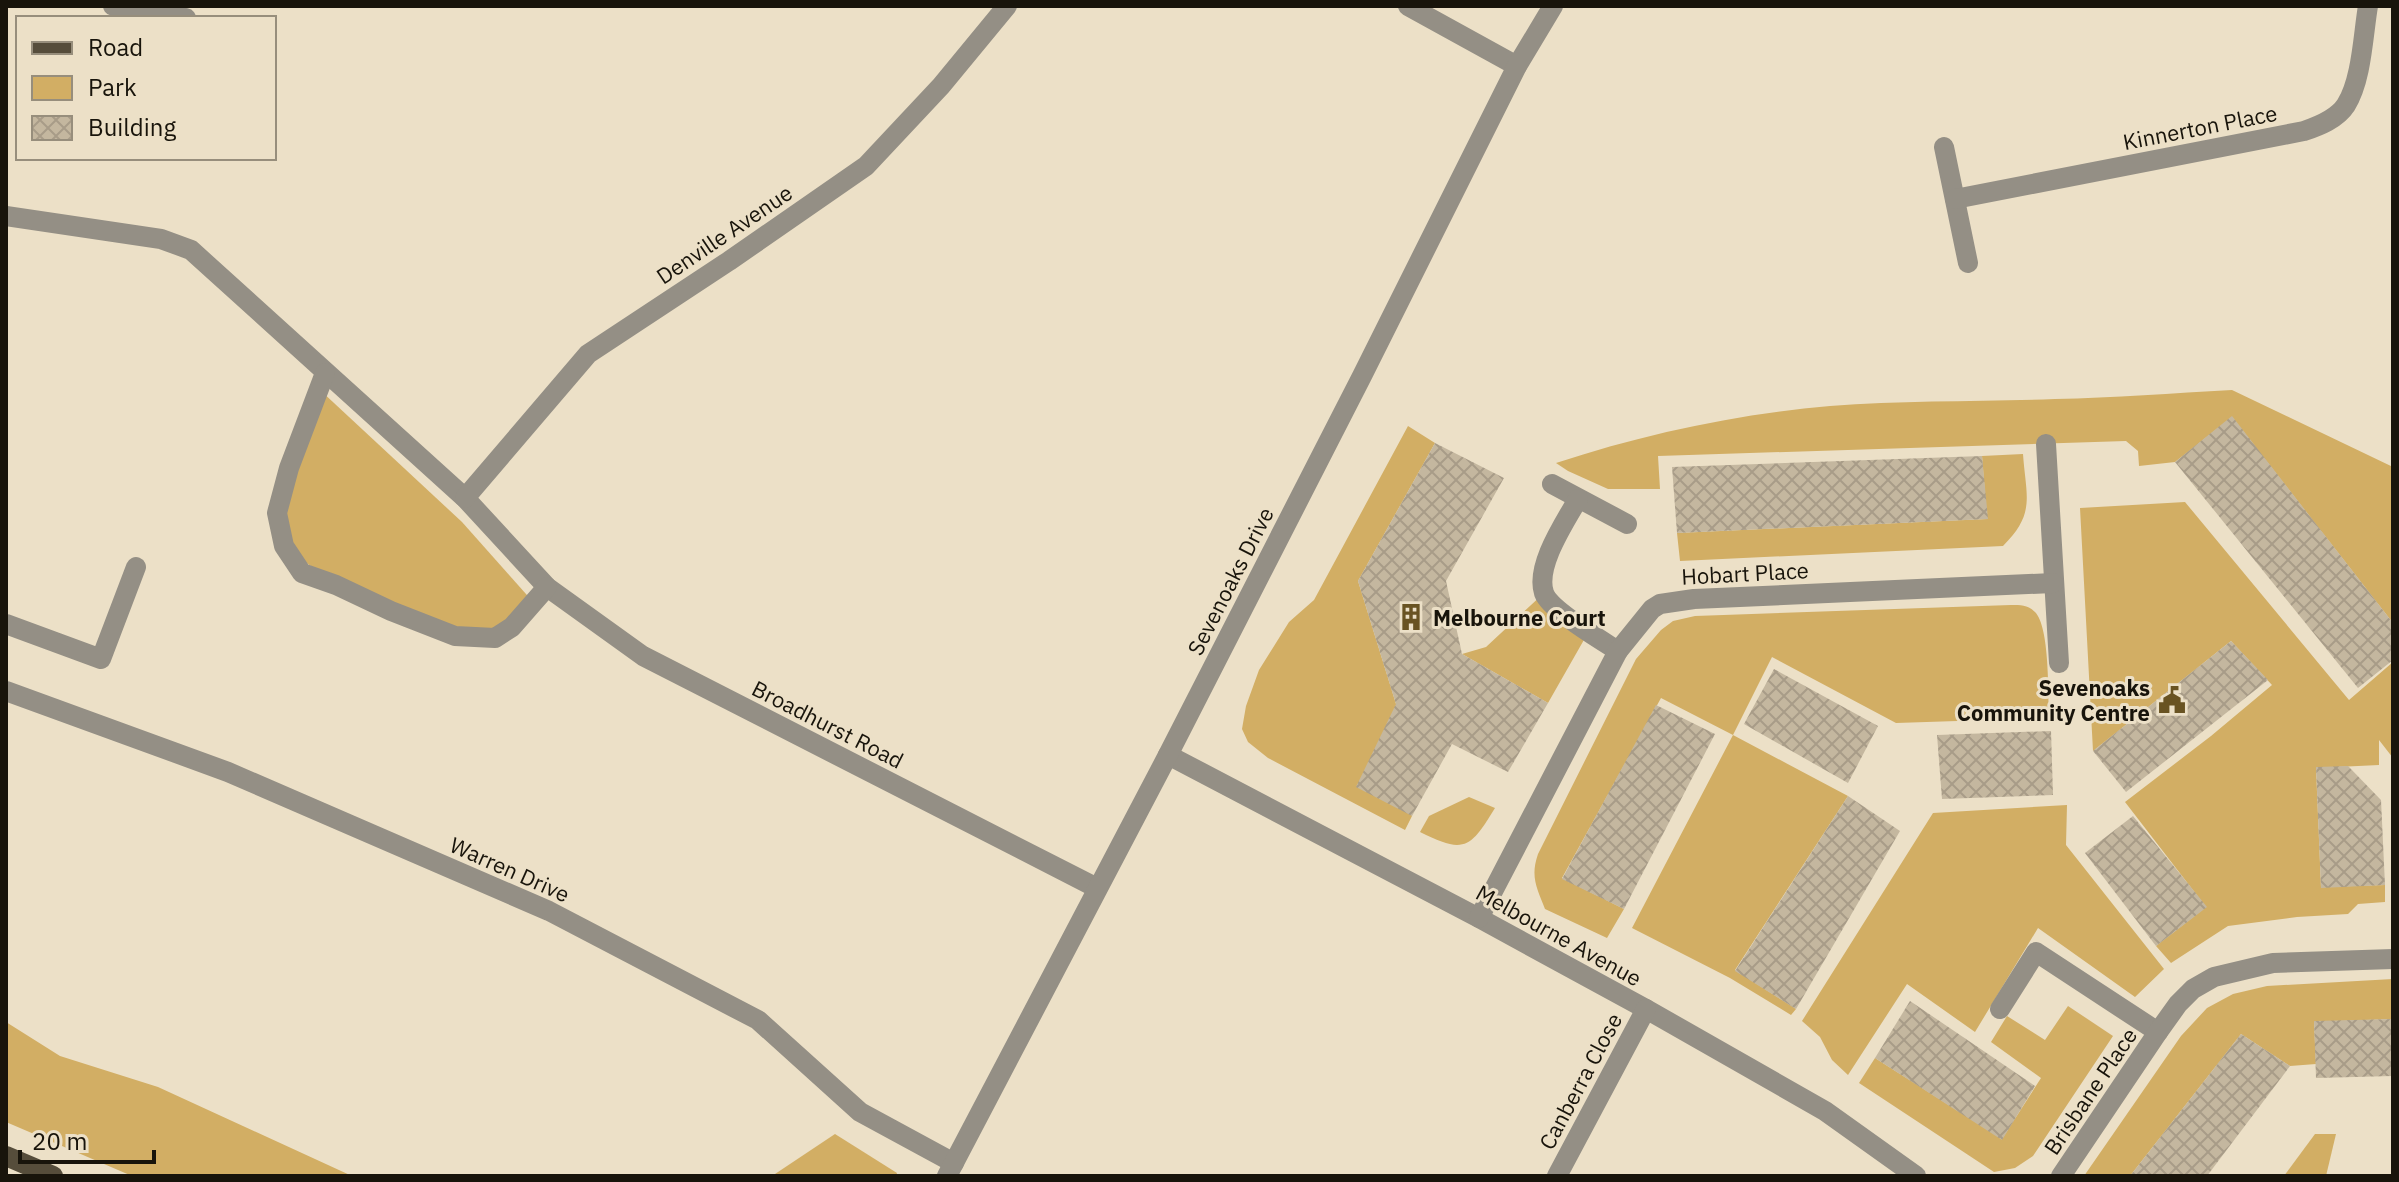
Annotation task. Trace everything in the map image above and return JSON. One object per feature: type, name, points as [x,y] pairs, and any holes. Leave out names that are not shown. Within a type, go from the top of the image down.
[{"type":"main road","points":[[6,1156],[53,1176]]},
{"type":"street","points":[[113,6],[174,16]]},
{"type":"street","name":"Denville Avenue","points":[[465,498],[588,354],[866,166],[941,86],[1007,6]]},
{"type":"street","points":[[1408,6],[1517,66]]},
{"type":"street","name":"Sevenoaks Drive","points":[[951,1170],[1168,755],[1517,66],[1553,6]]},
{"type":"street","name":"Kinnerton Place","points":[[1955,199],[2304,131],[2327,123],[2345,107],[2356,81],[2368,6]]},
{"type":"street","points":[[1944,147],[1968,263]]},
{"type":"street","name":"Broadhurst Road","points":[[6,216],[161,239],[191,250],[465,498],[547,587],[643,656],[1097,888]]},
{"type":"street","points":[[325,373],[289,468],[277,513],[284,546],[302,573],[455,636],[495,638],[512,627],[547,587]]},
{"type":"street","points":[[2046,444],[2059,663]]},
{"type":"street","points":[[1552,484],[1627,524]]},
{"type":"street","points":[[1578,499],[1548,555],[1543,578],[1544,593],[1553,607],[1618,651]]},
{"type":"street","points":[[6,624],[101,659],[136,567]]},
{"type":"street","name":"Hobart Place","points":[[1479,918],[1618,651],[1652,609],[1660,604],[2053,583]]},
{"type":"street","name":"Warren Drive","points":[[6,691],[228,772],[549,911],[758,1020],[860,1112],[951,1170]]},
{"type":"street","name":"Melbourne Avenue","points":[[1168,755],[1646,1009],[1825,1111],[1916,1176]]},
{"type":"street","name":"Brisbane Place","points":[[2000,1009],[2036,952],[2158,1032]]},
{"type":"street","name":"Brisbane Place","points":[[2061,1176],[2158,1032],[2187,995],[2214,977],[2273,963],[2393,959]]},
{"type":"street","name":"Canberra Close","points":[[1557,1176],[1646,1009]]},
{"type":"green space","points":[[320,390],[462,522],[534,603],[512,627],[455,636],[336,585],[284,546],[289,468]]},
{"type":"green space","points":[[2232,390],[2393,467],[2393,623],[2232,417],[2175,462],[2139,466],[2138,451],[2126,441],[1658,456],[1660,489],[1608,489],[1556,463],[1691,427],[1760,414],[1830,406]]},
{"type":"green space","points":[[1408,426],[1435,443],[1358,581],[1396,704],[1412,816],[1405,830],[1268,758],[1248,742],[1242,729],[1246,706],[1259,670],[1289,622],[1314,600]]},
{"type":"green space","points":[[2023,454],[2027,493],[2025,514],[2003,546],[1680,561],[1677,533],[1987,519],[1982,456]]},
{"type":"green space","points":[[2185,502],[2349,700],[2393,662],[2393,758],[2379,740],[2379,765],[2316,768],[2321,887],[2385,885],[2385,902],[2358,904],[2348,914],[2228,926],[2171,963],[2156,946],[2206,907],[2125,802],[2272,685],[2231,641],[2093,751],[2080,508]]},
{"type":"green space","points":[[1544,593],[1589,631],[1548,703],[1462,654],[1486,647]]},
{"type":"green space","points":[[2011,605],[2030,608],[2040,620],[2047,662],[2049,718],[1896,723],[1772,657],[1733,735],[1661,698],[1562,878],[1624,909],[1607,938],[1545,909],[1535,876],[1538,854],[1636,659],[1673,621],[1695,616]]},
{"type":"green space","points":[[1733,735],[1848,796],[1735,970],[1796,1009],[1791,1015],[1730,978],[1632,928]]},
{"type":"green space","points":[[1469,797],[1495,808],[1479,832],[1465,844],[1447,843],[1420,832],[1429,816]]},
{"type":"green space","points":[[2067,805],[2066,845],[2164,969],[2135,997],[2038,928],[1975,1032],[1907,984],[1848,1075],[1832,1060],[1820,1037],[1802,1021],[1933,813]]},
{"type":"green space","points":[[2393,979],[2393,1019],[2314,1022],[2316,1064],[2290,1066],[2241,1034],[2130,1176],[2084,1176],[2181,1036],[2207,1008],[2233,994],[2267,986]]},
{"type":"green space","points":[[2068,1006],[2113,1036],[2033,1156],[2015,1168],[1994,1172],[1859,1083],[1875,1058],[2002,1139],[2041,1078],[1991,1042],[2007,1016],[2045,1040]]},
{"type":"green space","points":[[6,1022],[60,1056],[158,1087],[352,1176],[132,1176],[6,1122]]},
{"type":"green space","points":[[835,1134],[897,1173],[896,1176],[772,1176]]},
{"type":"green space","points":[[2315,1134],[2336,1134],[2326,1176],[2284,1176]]},
{"type":"building","points":[[2232,416],[2393,623],[2393,660],[2358,688],[2175,462]]},
{"type":"building","name":"Melbourne Court","points":[[1435,443],[1504,478],[1446,581],[1462,654],[1548,703],[1508,772],[1452,744],[1412,816],[1356,787],[1396,704],[1358,581]]},
{"type":"building","points":[[1982,456],[1988,519],[1677,533],[1672,467]]},
{"type":"building","points":[[2231,641],[2268,680],[2126,792],[2093,751]]},
{"type":"building","points":[[1774,669],[1878,726],[1848,783],[1744,724]]},
{"type":"building","points":[[1656,705],[1715,734],[1624,909],[1562,879]]},
{"type":"building","points":[[2051,731],[2053,795],[1942,799],[1937,735]]},
{"type":"building","points":[[2348,766],[2381,800],[2385,885],[2321,888],[2316,767]]},
{"type":"building","points":[[1848,796],[1900,831],[1796,1009],[1735,971]]},
{"type":"building","points":[[2133,816],[2207,907],[2156,946],[2085,853]]},
{"type":"building","points":[[1910,1001],[2035,1086],[2002,1140],[1875,1058]]},
{"type":"building","points":[[2393,1019],[2393,1076],[2316,1078],[2314,1021]]},
{"type":"building","points":[[2241,1034],[2290,1066],[2207,1176],[2130,1176]]},
{"type":"place","name":"Melbourne Court","points":[[1411,617]]},
{"type":"place","name":"Sevenoaks Community Centre","points":[[2172,700]]}]
